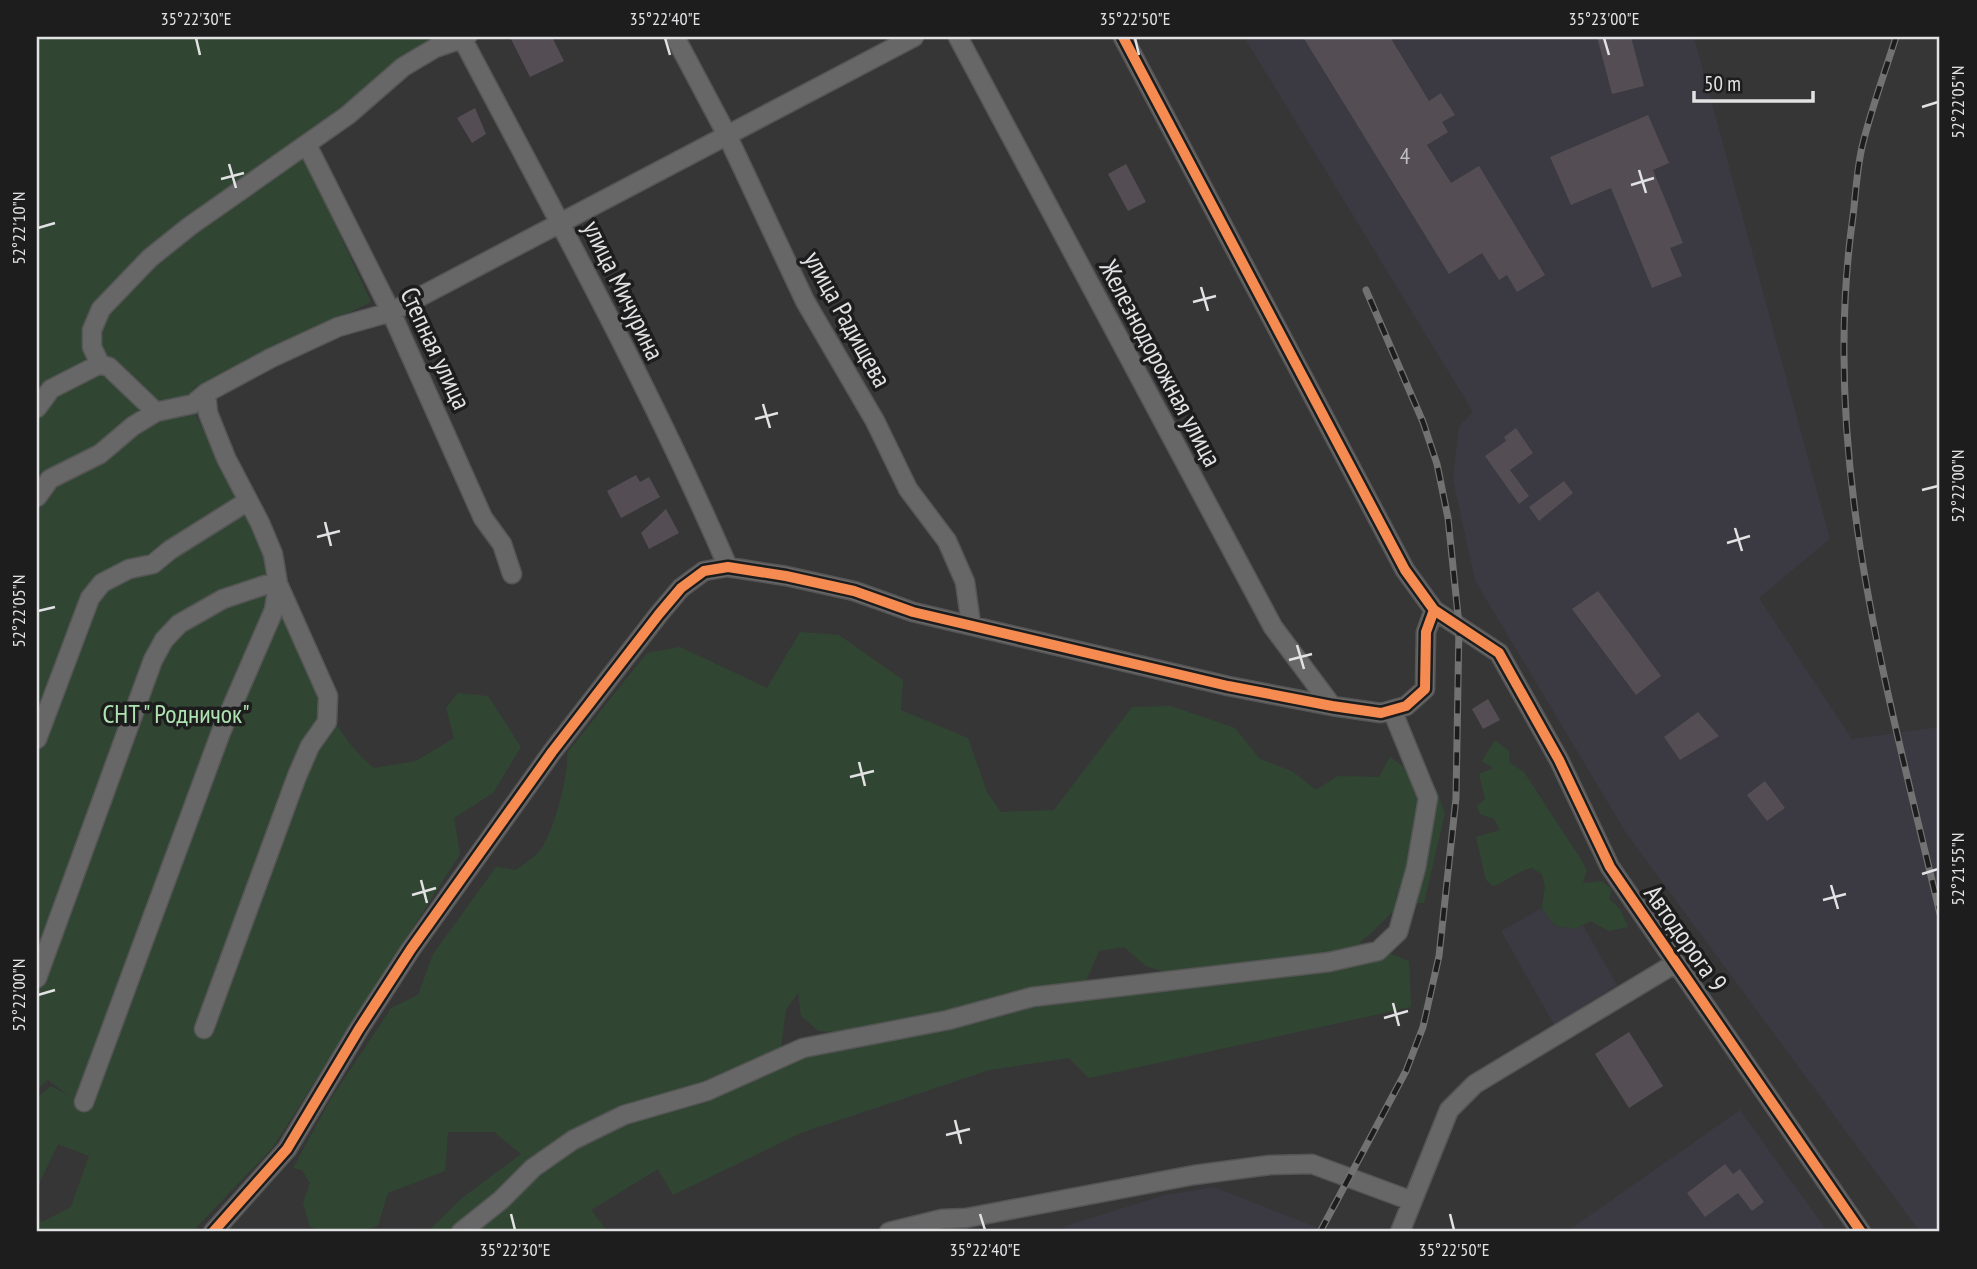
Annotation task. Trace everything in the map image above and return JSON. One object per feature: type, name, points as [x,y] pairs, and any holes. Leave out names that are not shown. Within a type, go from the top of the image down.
[{"type":"street","name":"улица Радищева","points":[[675,37],[727,135],[805,301],[875,421],[908,489],[947,541],[965,582],[971,624]]},
{"type":"street","points":[[37,497],[50,479],[100,454],[132,426],[156,412],[193,404],[206,393],[271,358],[338,327],[391,312],[914,37]]},
{"type":"street","name":"Железнодорожная улица","points":[[958,37],[1273,627],[1332,706]]},
{"type":"street","points":[[100,364],[92,347],[92,330],[101,309],[120,287],[190,226],[307,145],[403,67],[435,48],[465,38]]},
{"type":"street","name":"улица Мичурина","points":[[465,38],[697,496],[728,567]]},
{"type":"street","points":[[213,1232],[287,1149],[359,1028],[411,949],[552,752],[659,614],[681,588],[704,571],[728,567],[786,576],[854,591],[913,612],[1228,686],[1332,706],[1381,713],[1406,706],[1425,689],[1426,632],[1433,610],[1405,570],[1125,38]]},
{"type":"street","name":"Степная улица","points":[[307,145],[391,312],[483,517],[502,544],[512,574]]},
{"type":"street","points":[[37,408],[51,389],[100,364],[109,367],[156,412]]},
{"type":"street","points":[[204,1029],[301,766],[310,746],[327,722],[328,696],[278,584],[273,554],[208,413],[206,393]]},
{"type":"street","points":[[37,738],[90,598],[102,583],[129,569],[153,564],[170,550],[248,501]]},
{"type":"street","points":[[37,978],[153,660],[164,640],[179,624],[223,599],[278,584]]},
{"type":"street","points":[[85,1102],[221,732],[274,610],[278,584]]},
{"type":"street","name":"Автодорога 9","points":[[1433,610],[1499,653],[1559,761],[1610,867],[1861,1232]]},
{"type":"street","points":[[461,1232],[501,1200],[533,1168],[573,1140],[624,1115],[707,1091],[803,1048],[948,1020],[1032,997],[1329,962],[1378,950],[1398,932],[1416,868],[1428,798],[1392,710]]},
{"type":"street","points":[[1404,1230],[1412,1201],[1449,1110],[1475,1084],[1676,963]]},
{"type":"street","points":[[889,1232],[942,1219],[965,1225],[1194,1175],[1270,1165],[1312,1164],[1412,1201]]},
{"type":"shaded area","points":[[1244,37],[1694,37],[1830,539],[1759,598],[1852,739],[1940,727],[1940,1232],[1920,1232],[1626,833],[1475,581],[1453,480],[1459,426],[1473,412]]},
{"type":"shaded area","points":[[1542,908],[1555,926],[1575,929],[1583,925],[1617,985],[1554,1025],[1501,931]]},
{"type":"shaded area","points":[[1740,1110],[1828,1232],[1566,1232]]},
{"type":"shaded area","points":[[1214,1187],[1329,1232],[1062,1232],[1065,1226],[1165,1195]]},
{"type":"green space","name":"СНТ \" Родничок\"","points":[[37,37],[448,37],[300,139],[305,159],[371,302],[193,388],[191,406],[250,519],[290,627],[319,692],[335,722],[354,748],[374,768],[416,761],[454,738],[446,708],[458,693],[488,696],[521,747],[493,793],[454,818],[460,854],[273,1147],[192,1232],[37,1232],[37,1218],[42,1222],[71,1207],[89,1156],[58,1144],[37,1188],[37,1098],[51,1086],[69,1096],[48,1080],[37,1089]]},
{"type":"green space","points":[[800,632],[839,635],[903,680],[901,710],[968,738],[987,792],[1001,812],[1054,810],[1132,707],[1171,706],[1235,728],[1260,759],[1292,771],[1316,790],[1338,776],[1379,777],[1390,757],[1437,791],[1445,813],[1424,903],[1412,903],[1395,910],[1359,942],[1409,961],[1411,1007],[1089,1078],[1069,1058],[989,1070],[803,1132],[673,1195],[658,1169],[591,1210],[608,1232],[427,1232],[462,1198],[521,1154],[494,1132],[448,1132],[445,1171],[388,1193],[378,1225],[344,1233],[310,1227],[303,1203],[310,1183],[302,1170],[293,1168],[330,1100],[391,1008],[418,995],[433,954],[496,867],[516,870],[541,849],[560,802],[566,775],[567,753],[647,653],[680,647],[767,688]],"holes":[[[1124,947],[1146,966],[1165,972],[1085,983],[1099,951]],[[798,993],[801,1016],[819,1031],[850,1033],[781,1048],[786,1010]]]},
{"type":"green space","points":[[1495,740],[1509,751],[1510,763],[1524,772],[1582,861],[1587,870],[1583,883],[1602,881],[1612,890],[1609,899],[1620,909],[1628,927],[1609,931],[1591,921],[1575,929],[1555,926],[1542,908],[1545,887],[1542,874],[1532,868],[1493,886],[1486,880],[1476,837],[1500,830],[1494,819],[1480,814],[1477,806],[1485,799],[1479,774],[1493,768],[1482,761]]},
{"type":"building","points":[[510,37],[552,37],[564,61],[530,77]]},
{"type":"building","points":[[1303,37],[1390,37],[1429,101],[1441,93],[1455,115],[1442,122],[1448,132],[1427,145],[1451,183],[1479,166],[1545,275],[1517,292],[1507,275],[1499,280],[1482,253],[1449,274]]},
{"type":"building","points":[[1597,37],[1631,37],[1644,86],[1612,94]]},
{"type":"building","points":[[475,108],[486,134],[472,143],[457,118]]},
{"type":"building","points":[[1648,115],[1669,163],[1653,170],[1683,243],[1670,248],[1682,276],[1652,288],[1611,188],[1571,205],[1550,157]]},
{"type":"building","points":[[1126,164],[1146,202],[1128,211],[1108,174]]},
{"type":"building","points":[[1516,428],[1533,453],[1510,470],[1529,496],[1519,504],[1485,456],[1506,441],[1504,437]]},
{"type":"building","points":[[636,475],[640,482],[649,477],[660,497],[621,518],[607,491]]},
{"type":"building","points":[[1564,481],[1573,493],[1539,521],[1529,507]]},
{"type":"building","points":[[666,509],[679,533],[649,549],[641,533]]},
{"type":"building","points":[[1598,591],[1661,676],[1636,695],[1572,609]]},
{"type":"building","points":[[1488,699],[1500,720],[1483,729],[1472,709]]},
{"type":"building","points":[[1698,712],[1719,736],[1680,760],[1664,737]]},
{"type":"building","points":[[1765,781],[1785,808],[1767,821],[1747,795]]},
{"type":"building","points":[[1629,1032],[1663,1086],[1629,1108],[1595,1054]]},
{"type":"building","points":[[1725,1164],[1733,1174],[1740,1169],[1764,1202],[1752,1211],[1738,1193],[1705,1217],[1687,1193]]},
{"type":"railway","points":[[1896,37],[1867,130],[1858,170],[1845,305],[1845,394],[1851,481],[1864,568],[1899,742],[1940,914]]},
{"type":"railway","points":[[1320,1232],[1406,1071],[1423,1027],[1439,956],[1456,798],[1459,625],[1448,518],[1437,464],[1423,422],[1366,290]]},
{"type":"cycle path","points":[[1123,37],[1405,570],[1434,610],[1499,653],[1559,760],[1610,867],[1861,1232]]},
{"type":"cycle path","points":[[213,1232],[287,1149],[411,949],[552,752],[659,614],[681,588],[704,571],[728,567],[786,576],[854,591],[913,612],[1228,686],[1381,713],[1406,706],[1425,689],[1426,632],[1434,610]]}]
